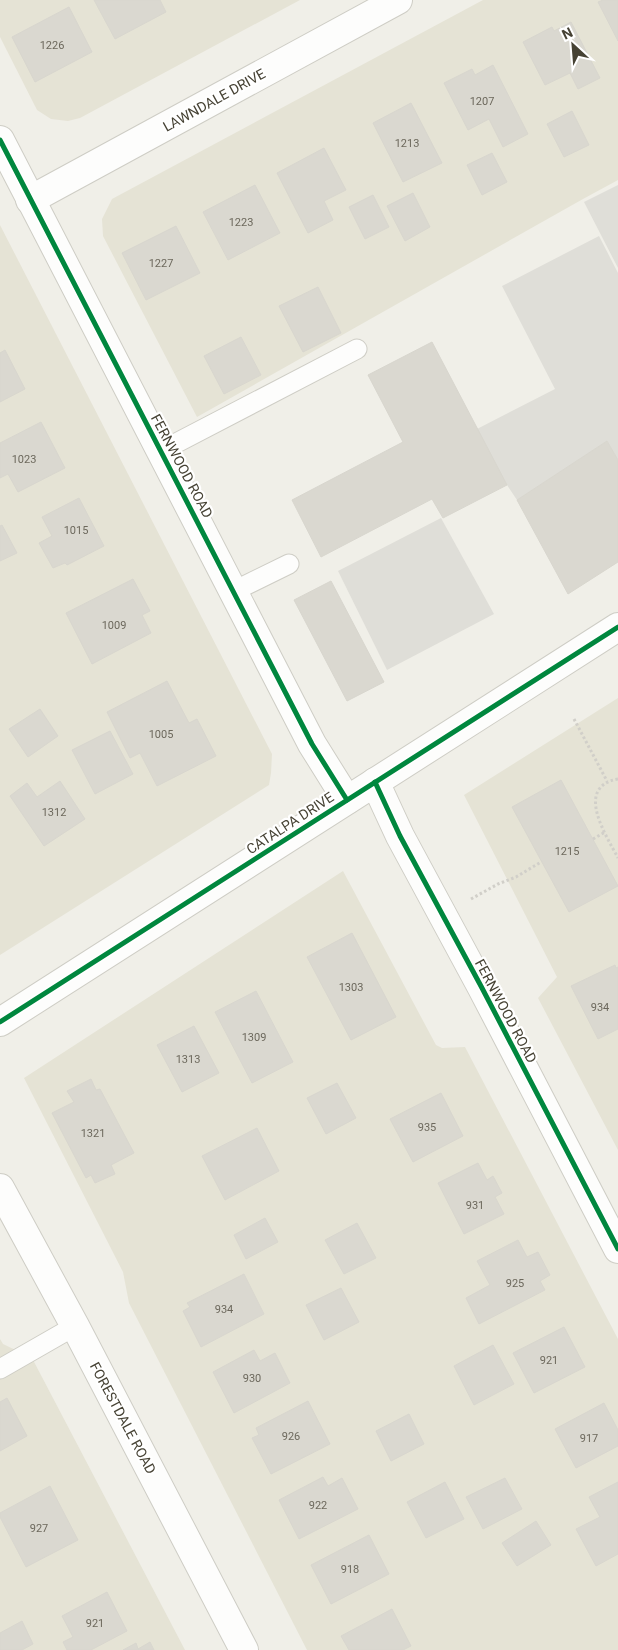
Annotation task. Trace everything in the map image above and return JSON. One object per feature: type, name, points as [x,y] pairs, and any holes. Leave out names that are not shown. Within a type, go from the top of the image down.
[{"type":"street","name":"LAWNDALE DRIVE","points":[[30,200],[398,0]]},
{"type":"street","name":"FERNWOOD ROAD","points":[[0,140],[319,757],[347,800]]},
{"type":"street","name":"CATALPA DRIVE","points":[[0,1022],[618,627]]},
{"type":"street","name":"FERNWOOD ROAD","points":[[375,782],[400,836],[482,988],[618,1250]]},
{"type":"street","name":"FORESTDALE ROAD","points":[[0,1188],[75,1326],[244,1650]]},
{"type":"lane","points":[[161,451],[357,349]]},
{"type":"lane","points":[[234,591],[289,564]]},
{"type":"lane","points":[[0,1369],[75,1326]]},
{"type":"path","points":[[574,719],[607,781]]},
{"type":"path","points":[[618,779],[607,781],[595,799],[596,813],[618,858]]},
{"type":"path","points":[[593,840],[604,832]]},
{"type":"path","points":[[469,900],[498,884],[516,877],[541,862]]},
{"type":"shaded area","points":[[0,0],[300,0],[80,118],[68,121],[51,119],[37,110],[0,37]]},
{"type":"shaded area","points":[[483,0],[618,0],[618,180],[197,417],[103,236],[102,219],[112,199]]},
{"type":"shaded area","points":[[618,185],[618,268],[584,202]]},
{"type":"shaded area","points":[[0,225],[272,754],[269,785],[0,955]]},
{"type":"shaded area","points":[[599,236],[618,273],[618,460],[607,441],[517,500],[477,429],[555,389],[502,286]]},
{"type":"shaded area","points":[[441,518],[494,614],[387,670],[338,571]]},
{"type":"shaded area","points":[[618,698],[618,1150],[538,998],[557,977],[464,795]]},
{"type":"shaded area","points":[[343,871],[436,1045],[442,1048],[465,1047],[618,1339],[618,1650],[307,1650],[129,1303],[123,1272],[24,1078]]},
{"type":"shaded area","points":[[0,1339],[3,1344],[32,1358],[185,1650],[0,1650]]},
{"type":"building","points":[[94,0],[160,0],[166,12],[115,39]]},
{"type":"building","points":[[618,0],[618,41],[598,2]]},
{"type":"building","points":[[69,7],[92,52],[35,82],[12,37]]},
{"type":"building","points":[[571,22],[600,78],[578,89],[570,73],[545,85],[523,42],[552,27],[554,31]]},
{"type":"building","points":[[493,65],[528,134],[503,147],[489,119],[468,130],[444,83],[472,69],[475,75]]},
{"type":"building","points":[[411,103],[442,163],[403,182],[373,123]]},
{"type":"building","points":[[572,111],[589,145],[564,157],[547,124]]},
{"type":"building","points":[[324,148],[346,190],[324,201],[333,220],[308,233],[277,173]]},
{"type":"building","points":[[492,153],[507,182],[482,195],[467,165]]},
{"type":"building","points":[[255,185],[280,233],[228,260],[203,212]]},
{"type":"building","points":[[413,193],[430,227],[405,241],[387,206]]},
{"type":"building","points":[[373,195],[389,227],[365,239],[349,207]]},
{"type":"building","points":[[176,226],[200,273],[146,300],[122,253]]},
{"type":"building","points":[[318,287],[341,333],[303,352],[279,306]]},
{"type":"building","points":[[241,337],[261,375],[224,394],[204,356]]},
{"type":"building","points":[[432,342],[507,485],[443,518],[432,499],[321,557],[292,500],[403,442],[368,375]]},
{"type":"building","points":[[5,350],[25,389],[0,402],[0,353]]},
{"type":"building","points":[[41,422],[65,468],[18,492],[8,474],[0,478],[0,443]]},
{"type":"building","points":[[607,441],[618,460],[618,562],[568,594],[517,500]]},
{"type":"building","points":[[79,498],[104,546],[67,565],[65,563],[53,568],[39,543],[52,536],[42,517]]},
{"type":"building","points":[[2,525],[17,553],[0,561],[0,526]]},
{"type":"building","points":[[133,579],[150,611],[142,615],[151,633],[92,664],[66,613]]},
{"type":"building","points":[[331,581],[384,682],[347,701],[294,600]]},
{"type":"building","points":[[167,681],[189,723],[197,719],[216,756],[157,786],[140,753],[130,758],[107,712]]},
{"type":"building","points":[[40,709],[58,736],[28,757],[9,729]]},
{"type":"building","points":[[110,731],[133,774],[95,794],[72,750]]},
{"type":"building","points":[[561,780],[618,886],[569,912],[512,807]]},
{"type":"building","points":[[60,781],[85,819],[44,846],[10,796],[27,783],[37,797]]},
{"type":"building","points":[[352,933],[396,1017],[351,1040],[307,957]]},
{"type":"building","points":[[615,965],[616,968],[618,967],[618,1029],[598,1039],[571,986]]},
{"type":"building","points":[[256,991],[293,1062],[252,1083],[215,1012]]},
{"type":"building","points":[[194,1026],[219,1073],[182,1092],[157,1045]]},
{"type":"building","points":[[91,1079],[96,1090],[100,1089],[134,1153],[111,1165],[115,1174],[95,1183],[91,1175],[86,1178],[52,1113],[74,1102],[67,1091]]},
{"type":"building","points":[[337,1083],[356,1118],[326,1134],[307,1098]]},
{"type":"building","points":[[441,1093],[463,1136],[413,1162],[390,1119]]},
{"type":"building","points":[[257,1128],[279,1171],[225,1200],[202,1156]]},
{"type":"building","points":[[478,1163],[487,1180],[493,1176],[502,1193],[495,1197],[504,1214],[464,1234],[438,1183]]},
{"type":"building","points":[[265,1218],[278,1242],[246,1259],[234,1235]]},
{"type":"building","points":[[357,1223],[376,1258],[344,1274],[325,1240]]},
{"type":"building","points":[[518,1240],[527,1257],[538,1252],[550,1275],[540,1281],[545,1290],[479,1324],[466,1298],[490,1285],[477,1261]]},
{"type":"building","points":[[244,1274],[264,1314],[201,1347],[183,1311],[190,1307],[187,1303]]},
{"type":"building","points":[[341,1288],[359,1322],[324,1340],[306,1305]]},
{"type":"building","points":[[564,1327],[585,1367],[534,1393],[513,1353]]},
{"type":"building","points":[[493,1345],[514,1384],[474,1405],[454,1366]]},
{"type":"building","points":[[254,1350],[260,1361],[275,1353],[290,1383],[234,1413],[213,1372]]},
{"type":"building","points":[[7,1398],[27,1436],[0,1451],[0,1402]]},
{"type":"building","points":[[308,1401],[330,1444],[271,1474],[252,1438],[259,1435],[256,1428]]},
{"type":"building","points":[[604,1403],[618,1430],[618,1446],[576,1468],[555,1429]]},
{"type":"building","points":[[409,1414],[424,1444],[391,1461],[376,1431]]},
{"type":"building","points":[[323,1477],[328,1486],[342,1478],[358,1509],[299,1539],[279,1500]]},
{"type":"building","points":[[505,1478],[522,1509],[483,1529],[466,1497]]},
{"type":"building","points":[[445,1482],[464,1519],[426,1538],[407,1502]]},
{"type":"building","points":[[618,1482],[618,1554],[596,1566],[576,1529],[600,1517],[589,1497]]},
{"type":"building","points":[[50,1486],[78,1540],[26,1567],[0,1517],[0,1513]]},
{"type":"building","points":[[536,1521],[551,1545],[517,1566],[502,1543]]},
{"type":"building","points":[[369,1535],[389,1574],[331,1604],[311,1565]]},
{"type":"building","points":[[107,1592],[127,1631],[91,1650],[67,1650],[63,1642],[73,1637],[62,1616]]},
{"type":"building","points":[[392,1609],[411,1646],[403,1650],[349,1650],[341,1636]]},
{"type":"building","points":[[22,1621],[33,1644],[22,1650],[0,1650],[0,1633]]},
{"type":"building","points":[[150,1642],[154,1650],[123,1650],[136,1643],[138,1649]]},
{"type":"cycle path","points":[[0,140],[312,744],[347,800]]},
{"type":"cycle path","points":[[0,1022],[618,627]]},
{"type":"cycle path","points":[[375,782],[400,836],[482,988],[618,1249]]}]
